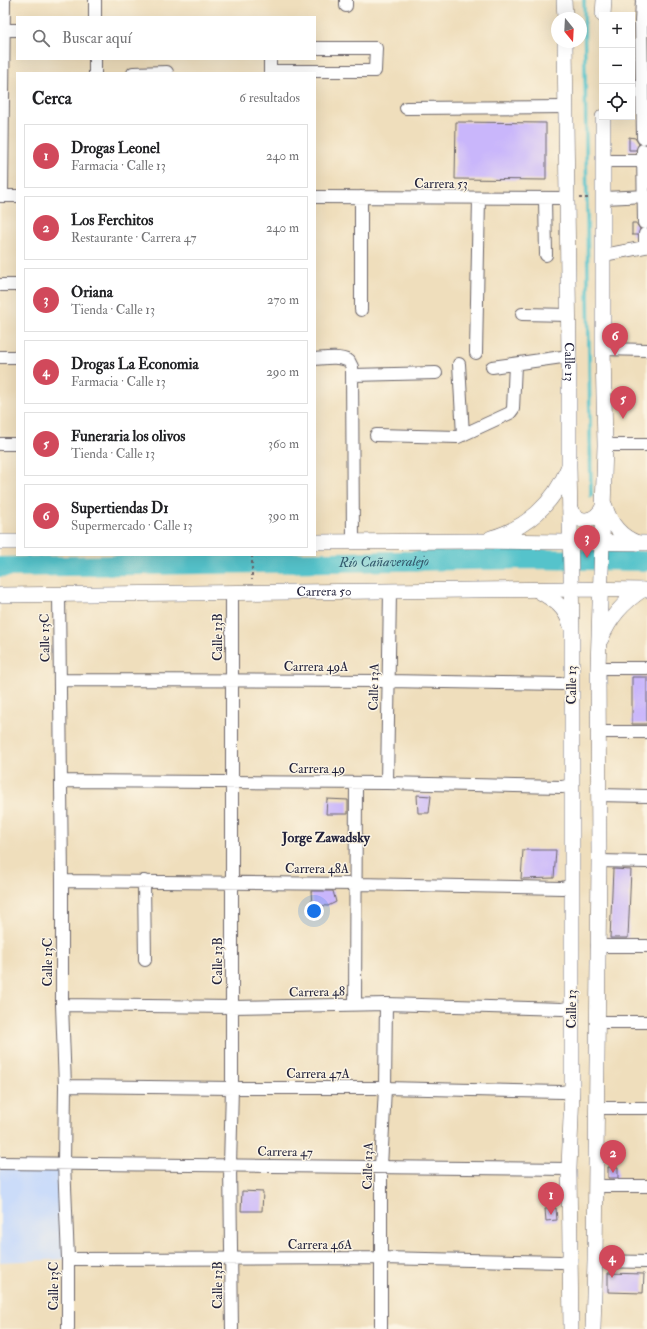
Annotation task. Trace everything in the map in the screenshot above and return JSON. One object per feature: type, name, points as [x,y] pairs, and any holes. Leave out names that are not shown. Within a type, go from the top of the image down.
[{"type":"main road","points":[[564,0],[565,12]]},
{"type":"main road","points":[[603,12],[604,0]]},
{"type":"main road","name":"Calle 13","points":[[565,48],[566,106],[573,198],[569,314],[569,466],[572,585],[572,1090],[569,1169],[571,1329]]},
{"type":"main road","name":"Calle 13","points":[[593,1329],[597,1022],[598,668],[605,445],[604,255],[598,198],[604,161],[603,120]]},
{"type":"main road","points":[[477,542],[510,532],[534,516],[553,496],[569,466]]},
{"type":"main road","points":[[570,509],[577,517],[587,520],[597,516],[603,502]]},
{"type":"main road","points":[[603,502],[610,519],[623,535],[643,543]]},
{"type":"main road","points":[[0,542],[16,542]]},
{"type":"main road","points":[[316,542],[477,542],[571,546],[602,546],[643,543]]},
{"type":"main road","name":"Carrera 50","points":[[0,595],[537,590],[572,585],[644,590]]},
{"type":"main road","points":[[537,590],[551,598],[562,608],[567,616],[572,631]]},
{"type":"main road","points":[[599,643],[608,624],[619,608],[644,590]]},
{"type":"main road","points":[[572,861],[598,861]]},
{"type":"street","points":[[4,0],[1,90],[1,196],[16,196]]},
{"type":"street","points":[[95,0],[95,16]]},
{"type":"street","points":[[642,0],[640,85],[645,114],[643,138]]},
{"type":"street","points":[[4,30],[16,30]]},
{"type":"street","points":[[270,68],[375,71],[376,48],[316,48]]},
{"type":"street","points":[[95,60],[95,72]]},
{"type":"street","points":[[406,108],[566,106]]},
{"type":"street","points":[[604,161],[643,155],[646,196],[645,248],[604,255]]},
{"type":"street","points":[[598,198],[646,196]]},
{"type":"street","name":"Carrera 53","points":[[316,197],[573,198]]},
{"type":"street","points":[[361,197],[361,310]]},
{"type":"street","points":[[476,353],[479,198]]},
{"type":"street","points":[[545,198],[546,255]]},
{"type":"street","points":[[0,285],[16,285]]},
{"type":"street","points":[[522,314],[569,314]]},
{"type":"street","points":[[604,349],[647,350]]},
{"type":"street","points":[[492,367],[569,356]]},
{"type":"street","points":[[0,357],[16,357]]},
{"type":"street","points":[[316,358],[335,357],[349,361],[352,364],[353,542]]},
{"type":"street","points":[[459,364],[463,435]]},
{"type":"street","points":[[376,435],[458,437],[512,411],[515,364]]},
{"type":"street","points":[[353,375],[436,373]]},
{"type":"street","points":[[0,444],[16,444]]},
{"type":"street","points":[[605,445],[647,445]]},
{"type":"street","name":"Calle 13A","points":[[387,783],[390,591]]},
{"type":"street","name":"Calle 13B","points":[[232,593],[232,1088],[230,1165],[232,1329]]},
{"type":"street","name":"Calle 13C","points":[[59,594],[62,1005],[65,1086],[64,1164],[68,1259],[68,1329]]},
{"type":"street","points":[[598,668],[647,668]]},
{"type":"street","name":"Carrera 49A","points":[[60,680],[388,681],[562,684],[572,682]]},
{"type":"street","points":[[599,732],[647,732]]},
{"type":"street","name":"Carrera 49","points":[[61,781],[387,783],[562,787],[572,785]]},
{"type":"street","points":[[355,1005],[356,783]]},
{"type":"street","points":[[598,795],[647,796]]},
{"type":"street","points":[[598,861],[647,862]]},
{"type":"street","name":"Carrera 48A","points":[[62,880],[562,888],[572,885]]},
{"type":"street","points":[[144,882],[145,960]]},
{"type":"street","points":[[597,946],[647,946]]},
{"type":"street","name":"Calle 13A","points":[[381,1329],[381,1167],[385,1088],[386,1004]]},
{"type":"street","name":"Carrera 48","points":[[62,1005],[232,1007],[386,1004],[562,1009],[572,1007]]},
{"type":"street","points":[[597,1022],[647,1022]]},
{"type":"street","name":"Carrera 47A","points":[[65,1086],[385,1088],[562,1092],[572,1090]]},
{"type":"street","points":[[596,1108],[647,1108]]},
{"type":"street","name":"Carrera 47","points":[[0,1163],[569,1169]]},
{"type":"street","points":[[595,1186],[647,1186]]},
{"type":"street","name":"Carrera 46A","points":[[68,1259],[232,1260],[382,1258],[561,1262],[571,1260]]},
{"type":"street","points":[[595,1261],[647,1262]]},
{"type":"path","points":[[573,198],[598,198]]},
{"type":"path","points":[[252,556],[252,569]]},
{"type":"shaded area","points":[[0,1163],[64,1163],[68,1259],[0,1262]]},
{"type":"building","points":[[456,122],[546,123],[546,180],[455,179]]},
{"type":"building","points":[[629,137],[635,138],[639,144],[636,150],[629,150]]},
{"type":"building","points":[[632,223],[636,223],[640,229],[638,235],[632,235]]},
{"type":"building","points":[[632,677],[647,677],[647,724],[632,724]]},
{"type":"building","points":[[417,795],[431,796],[429,813],[418,813]]},
{"type":"building","points":[[327,799],[348,800],[348,814],[326,814]]},
{"type":"building","points":[[523,850],[556,850],[554,878],[521,879]]},
{"type":"building","points":[[613,869],[631,870],[628,938],[610,938]]},
{"type":"building","points":[[311,891],[333,891],[336,902],[328,906],[312,905]]},
{"type":"building","points":[[608,1167],[618,1167],[618,1178],[608,1178]]},
{"type":"building","points":[[242,1191],[263,1192],[262,1211],[241,1211]]},
{"type":"building","points":[[556,1208],[557,1220],[546,1221],[545,1209]]},
{"type":"building","points":[[608,1273],[644,1274],[643,1293],[608,1292]]},
{"type":"waterway","points":[[584,0],[591,496]]},
{"type":"waterway","name":"Río Cañaveralejo","points":[[0,567],[532,559],[647,561]]},
{"type":"place","name":"Supertiendas D1","points":[[615,356]]},
{"type":"place","name":"Funeraria los olivos","points":[[623,419]]},
{"type":"place","name":"Oriana","points":[[587,558]]},
{"type":"place","name":"Los Ferchitos","points":[[613,1173]]},
{"type":"place","name":"Drogas Leonel","points":[[551,1215]]},
{"type":"place","name":"Drogas La Economia","points":[[612,1278]]},
{"type":"district","name":"Jorge Zawadsky","points":[[326,837]]}]
